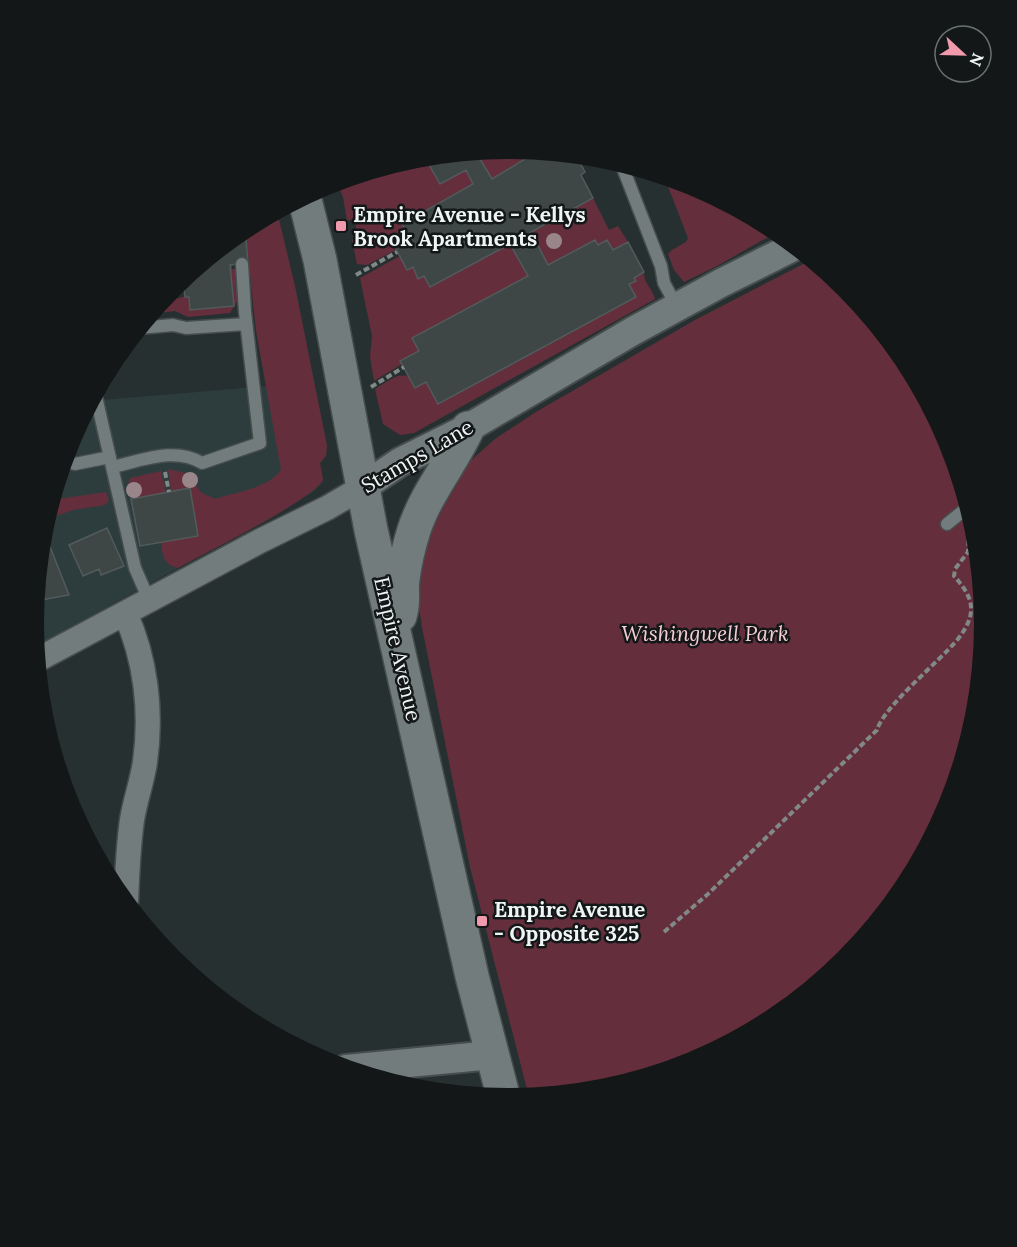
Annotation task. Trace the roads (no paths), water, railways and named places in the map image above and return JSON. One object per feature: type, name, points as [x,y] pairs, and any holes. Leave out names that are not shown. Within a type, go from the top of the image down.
[{"type":"main road","name":"Empire Avenue","points":[[306,205],[320,260],[371,530],[428,784],[501,1088]]},
{"type":"main road","points":[[395,632],[404,603],[403,582],[408,551],[418,517],[468,428]]},
{"type":"street","name":"Stamps Lane","points":[[44,656],[327,508],[400,462],[468,428],[677,307],[786,251]]},
{"type":"street","points":[[125,613],[135,635],[143,668],[147,726],[145,762],[132,817],[127,888]]},
{"type":"street","points":[[368,1067],[492,1055]]},
{"type":"lane","points":[[625,173],[662,266],[664,283],[677,307]]},
{"type":"lane","points":[[72,463],[111,462],[174,454],[186,455],[202,463],[260,443],[246,324],[242,264]]},
{"type":"lane","points":[[151,327],[173,325],[186,328],[246,324]]},
{"type":"lane","points":[[99,404],[135,568],[149,600]]},
{"type":"lane","points":[[947,524],[960,513]]},
{"type":"place","name":"Empire Avenue - Kellys Brook Apartments","points":[[341,226]]},
{"type":"place","name":"Empire Avenue - Opposite 325","points":[[482,921]]},
{"type":"park label","name":"Wishingwell Park","points":[[705,633]]}]
